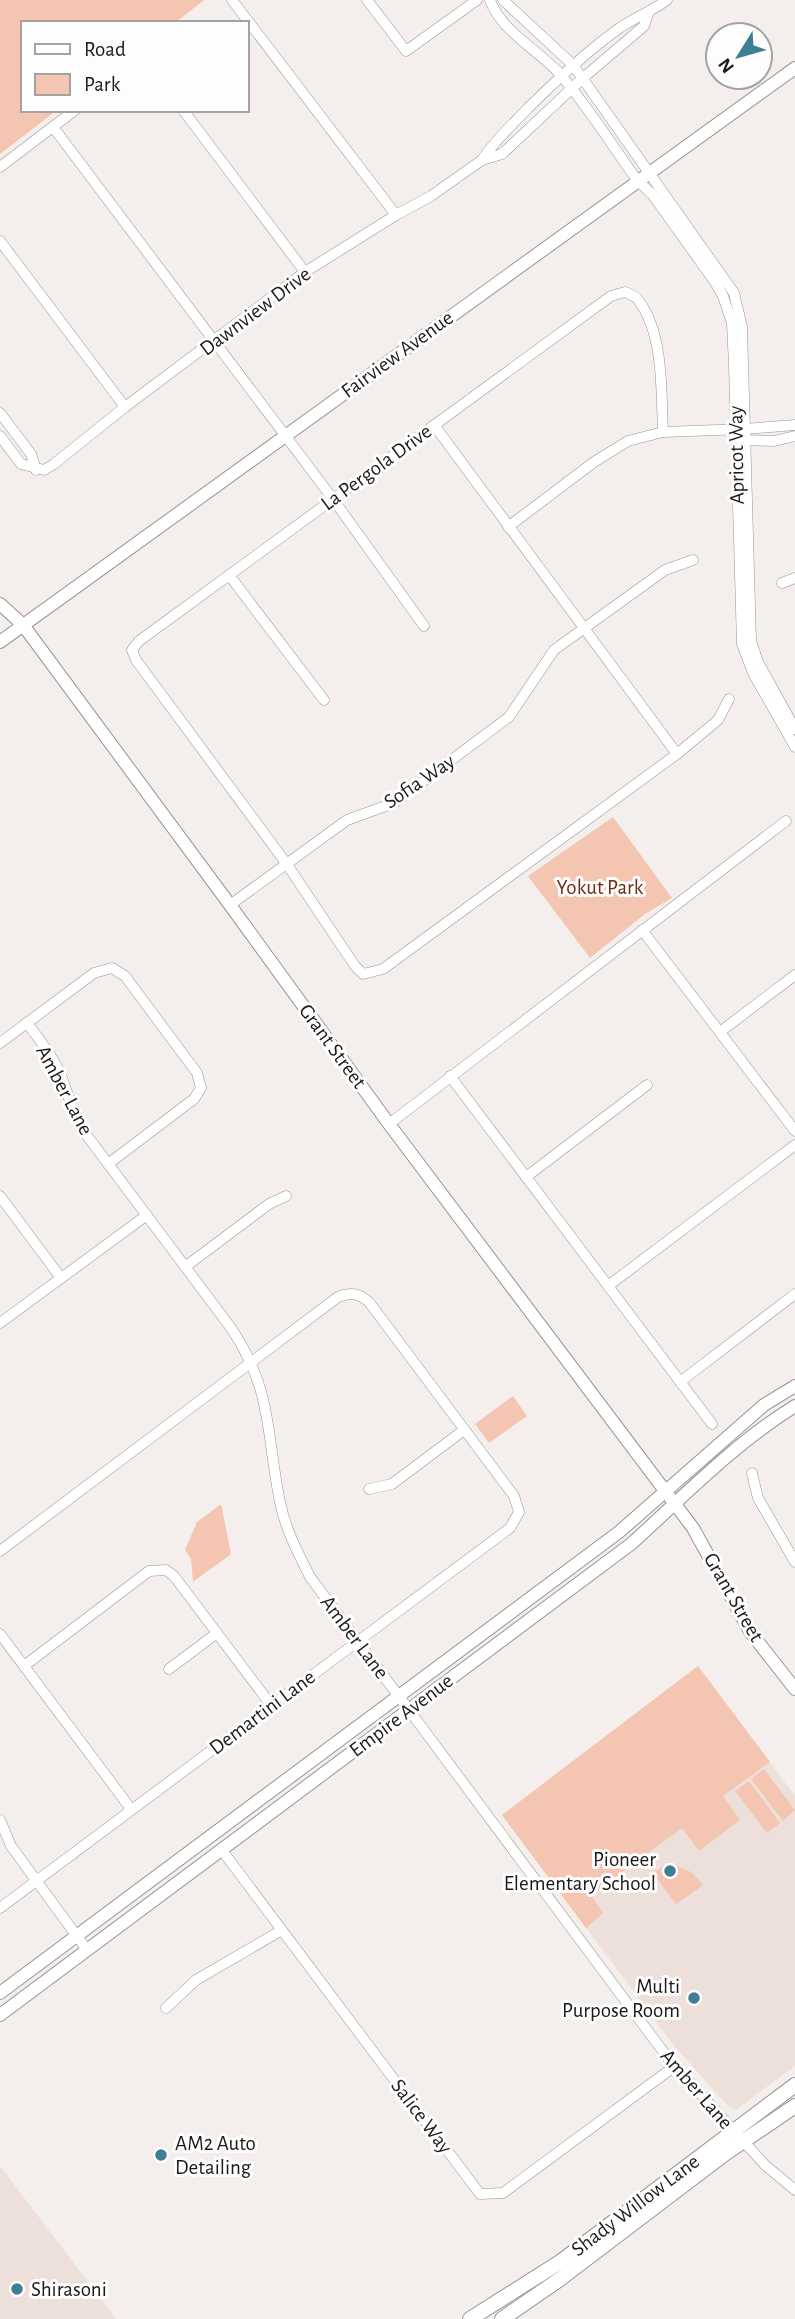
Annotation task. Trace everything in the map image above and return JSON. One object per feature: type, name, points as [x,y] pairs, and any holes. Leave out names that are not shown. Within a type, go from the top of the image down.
[{"type":"main road","name":"Shady Willow Lane","points":[[470,2319],[560,2262],[795,2085]]},
{"type":"main road","name":"Shady Willow Lane","points":[[502,2319],[795,2106]]},
{"type":"street","points":[[232,0],[396,215]]},
{"type":"street","points":[[367,0],[406,51],[477,0]]},
{"type":"street","name":"Apricot Way","points":[[490,0],[499,17],[542,55],[561,76],[636,180],[652,194],[715,282],[732,323],[742,433]]},
{"type":"street","name":"Apricot Way","points":[[503,0],[573,65],[734,293],[742,327],[743,644],[753,673],[793,733],[795,747]]},
{"type":"street","name":"Dawnview Drive","points":[[482,160],[492,144],[573,65],[634,18],[648,14],[667,0]]},
{"type":"street","name":"Dawnview Drive","points":[[36,470],[44,470],[54,464],[125,407],[305,272],[431,196],[482,160],[502,154],[583,78],[644,26],[648,14]]},
{"type":"street","name":"Fairview Avenue","points":[[0,642],[636,180],[795,68]]},
{"type":"street","points":[[0,167],[72,112]]},
{"type":"street","points":[[185,112],[305,272]]},
{"type":"street","points":[[53,127],[333,499],[425,626]]},
{"type":"street","points":[[0,241],[125,407]]},
{"type":"street","name":"La Pergola Drive","points":[[286,863],[136,660],[132,650],[139,641],[611,296],[625,292],[638,299],[650,323],[659,355],[663,432]]},
{"type":"street","points":[[0,413],[30,454],[36,470]]},
{"type":"street","points":[[434,425],[677,754]]},
{"type":"street","points":[[508,527],[594,462],[628,441],[663,432],[742,433],[795,425]]},
{"type":"street","points":[[742,433],[774,440],[795,436]]},
{"type":"street","points":[[0,436],[21,464],[36,470]]},
{"type":"street","name":"Sofia Way","points":[[230,905],[347,820],[394,803],[509,717],[554,650],[665,570],[693,560]]},
{"type":"street","points":[[229,575],[324,700]]},
{"type":"street","points":[[782,583],[795,578]]},
{"type":"street","name":"Grant Street","points":[[0,604],[23,625],[389,1124],[704,1545],[751,1633],[795,1689]]},
{"type":"street","points":[[286,863],[355,966],[363,974],[383,970],[677,754],[718,720],[729,699]]},
{"type":"street","points":[[389,1124],[786,821]]},
{"type":"street","points":[[642,930],[795,1131]]},
{"type":"street","points":[[0,1043],[94,973],[112,968],[125,976],[197,1073],[201,1088],[194,1099],[108,1164]]},
{"type":"street","points":[[720,1032],[795,975]]},
{"type":"street","name":"Amber Lane","points":[[27,1023],[50,1054],[79,1125],[231,1328],[251,1362],[265,1400],[280,1504],[294,1546],[310,1577],[675,2066],[765,2165],[795,2190]]},
{"type":"street","points":[[450,1076],[712,1424]]},
{"type":"street","points":[[526,1177],[647,1085]]},
{"type":"street","points":[[608,1286],[795,1145]]},
{"type":"street","points":[[0,1196],[61,1278]]},
{"type":"street","points":[[185,1267],[269,1204],[286,1196]]},
{"type":"street","points":[[0,1323],[147,1215]]},
{"type":"street","points":[[0,1551],[338,1297],[356,1293],[369,1302],[464,1430],[392,1483],[369,1489]]},
{"type":"street","points":[[680,1382],[795,1294]]},
{"type":"street","name":"Empire Avenue","points":[[0,1993],[619,1532],[764,1405],[795,1386]]},
{"type":"street","name":"Empire Avenue","points":[[0,2015],[631,1544],[776,1418],[795,1406]]},
{"type":"street","name":"Demartini Lane","points":[[0,1908],[510,1528],[519,1512],[514,1496],[464,1430]]},
{"type":"street","points":[[752,1473],[758,1498],[795,1562]]},
{"type":"street","points":[[23,1666],[149,1571],[166,1570],[174,1576],[271,1705]]},
{"type":"street","points":[[169,1669],[217,1633]]},
{"type":"street","points":[[0,1634],[131,1810]]},
{"type":"street","points":[[0,1820],[11,1846],[87,1950]]},
{"type":"street","name":"Salice Way","points":[[221,1849],[480,2194],[503,2193],[675,2066]]},
{"type":"street","points":[[166,2008],[196,1980],[282,1930]]},
{"type":"shaded area","name":"Pioneer Elementary School","points":[[698,1666],[795,1796],[795,2066],[736,2110],[728,2106],[675,2047],[502,1815]]},
{"type":"shaded area","points":[[0,2166],[35,2212],[116,2319],[0,2319]]},
{"type":"green space","points":[[0,0],[204,0],[178,21],[21,21],[21,112],[54,112],[0,154]]},
{"type":"green space","name":"Yokut Park","points":[[613,817],[672,898],[645,914],[590,958],[528,876]]},
{"type":"green space","points":[[513,1396],[527,1416],[489,1443],[475,1424]]},
{"type":"green space","points":[[221,1504],[231,1554],[193,1582],[191,1559],[185,1550],[197,1522]]},
{"type":"green space","points":[[698,1666],[770,1762],[723,1796],[740,1820],[699,1851],[682,1828],[591,1895],[603,1913],[586,1928],[502,1815]]},
{"type":"green space","points":[[764,1769],[795,1810],[783,1821],[751,1779]]},
{"type":"green space","points":[[749,1781],[780,1823],[767,1833],[735,1791]]},
{"type":"green space","points":[[671,1864],[691,1872],[703,1885],[676,1904],[653,1873]]},
{"type":"place","name":"Pioneer Elementary School","points":[[670,1871]]},
{"type":"place","name":"Multi Purpose Room","points":[[694,1998]]},
{"type":"place","name":"AM2 Auto Detailing","points":[[161,2155]]},
{"type":"place","name":"Shirasoni","points":[[17,2289]]}]
